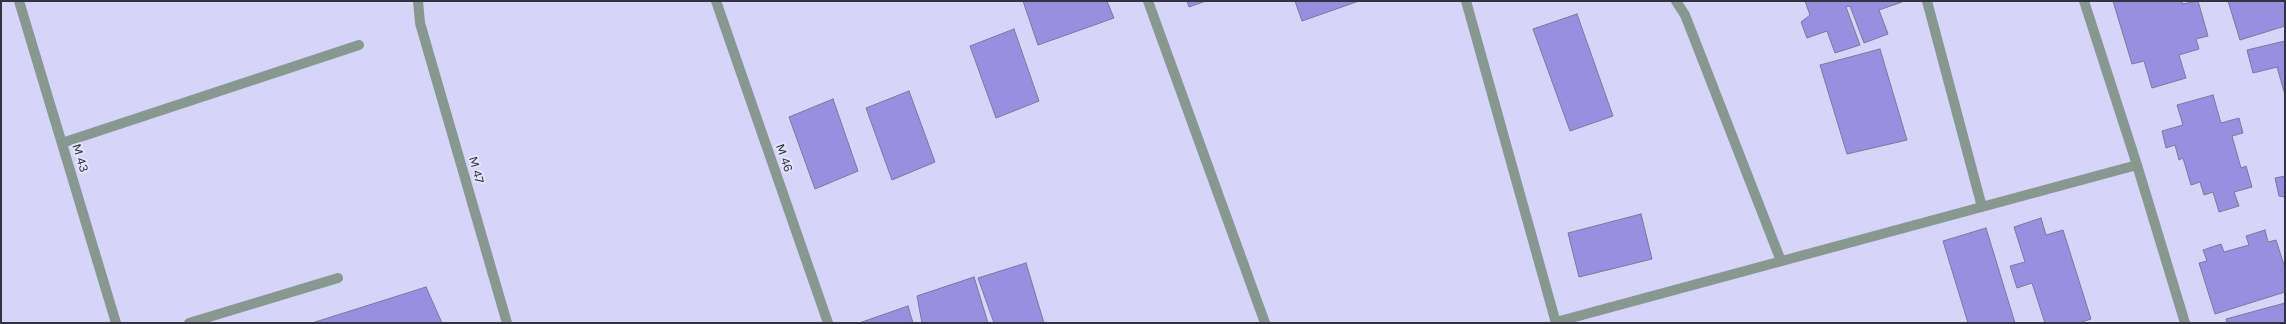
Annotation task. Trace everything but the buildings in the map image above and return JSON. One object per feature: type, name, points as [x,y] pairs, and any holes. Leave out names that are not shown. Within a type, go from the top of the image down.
[{"type":"street","name":"M 43","points":[[19,1],[116,323]]},
{"type":"street","name":"M 47","points":[[418,1],[420,23],[508,323]]},
{"type":"street","name":"M 46","points":[[716,1],[828,323]]},
{"type":"street","points":[[1148,1],[1265,323]]},
{"type":"street","points":[[1466,1],[1556,322],[2137,165]]},
{"type":"street","points":[[1676,1],[1685,15],[1781,261]]},
{"type":"street","points":[[1927,1],[1982,207]]},
{"type":"street","points":[[2084,1],[2137,165],[2185,323]]},
{"type":"street","points":[[62,143],[359,45]]},
{"type":"street","points":[[189,323],[338,278]]}]
